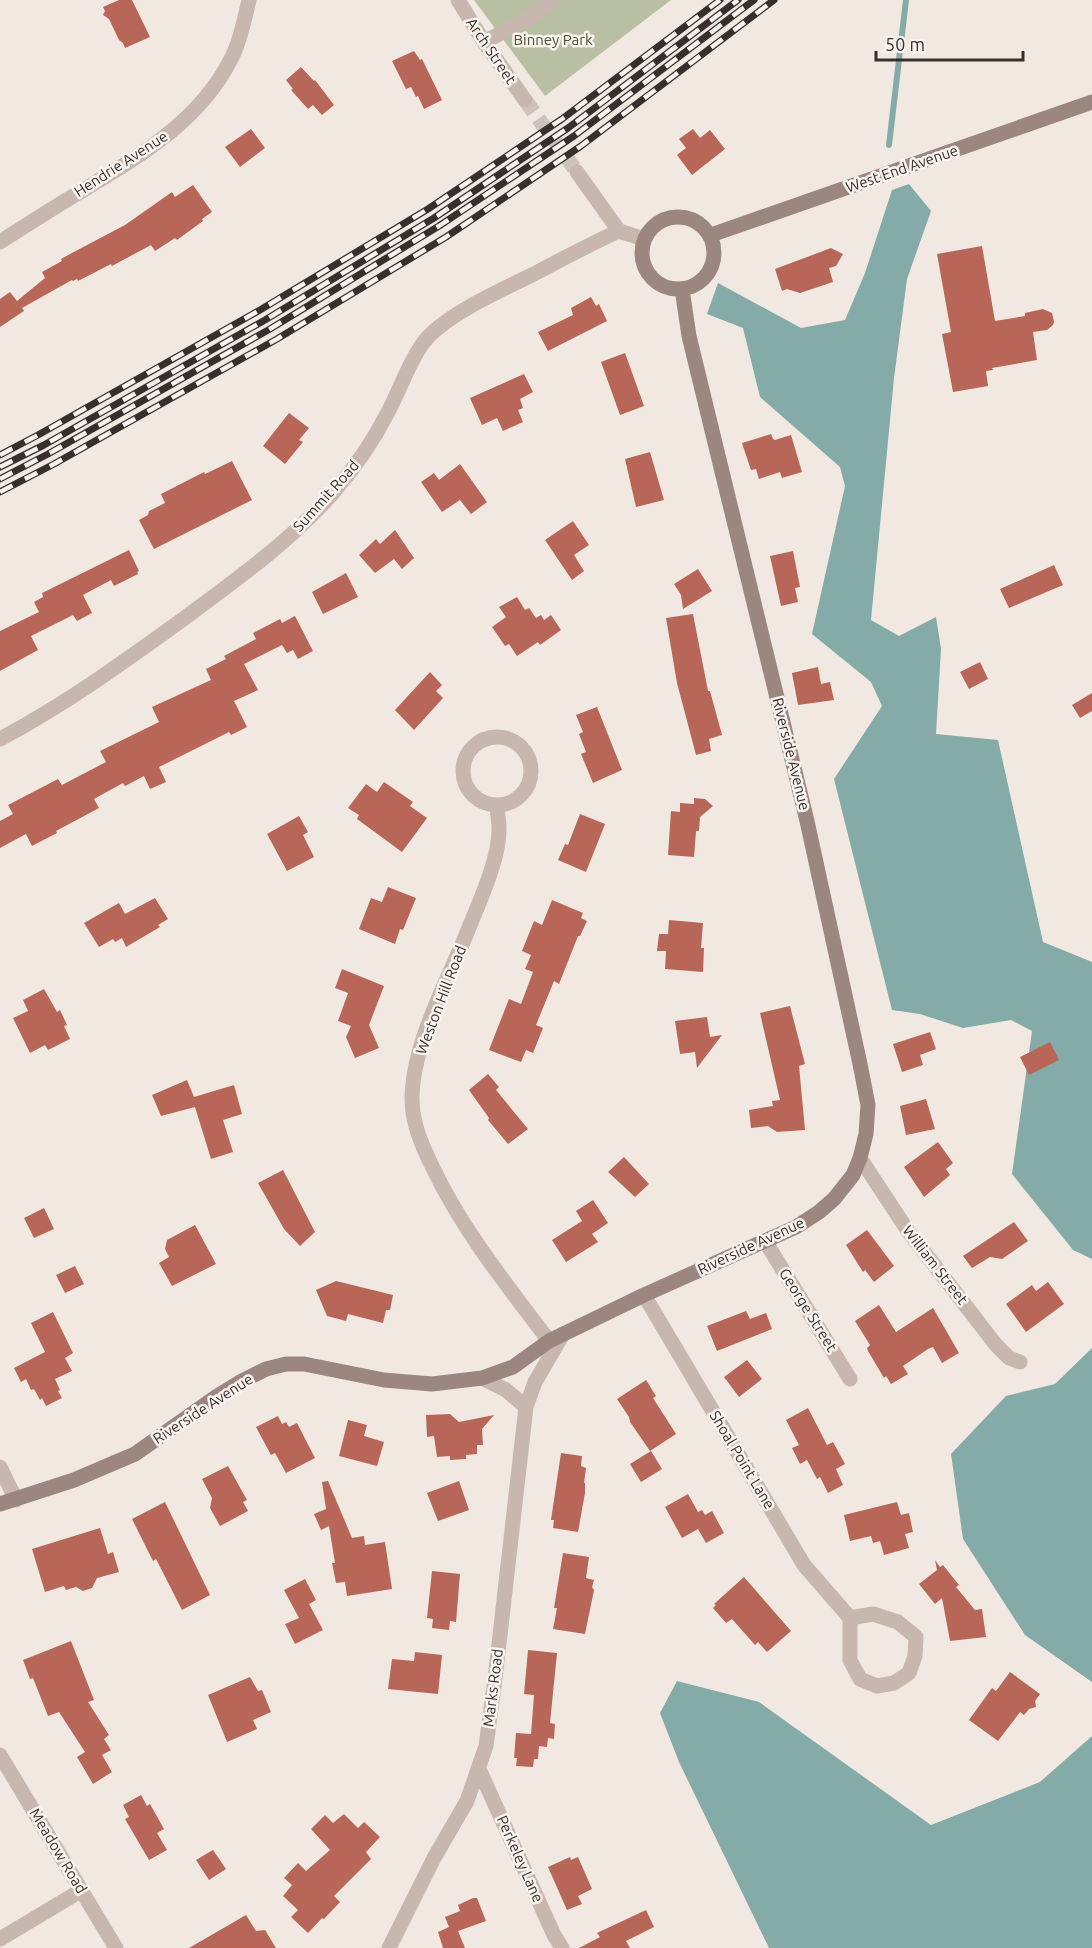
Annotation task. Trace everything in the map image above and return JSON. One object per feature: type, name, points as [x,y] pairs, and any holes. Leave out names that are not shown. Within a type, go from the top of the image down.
[{"type":"street","name":"Hendrie Avenue","points":[[0,242],[128,163],[161,140],[193,112],[230,61],[242,32],[249,0]]},
{"type":"street","name":"Arch Street","points":[[458,0],[525,100]]},
{"type":"street","points":[[484,42],[528,18],[553,0]]},
{"type":"street","name":"West End Avenue","points":[[711,235],[1092,102]]},
{"type":"street","points":[[577,172],[620,231],[644,239]]},
{"type":"street","points":[[681,216],[698,222],[711,235],[715,247],[715,259],[704,279],[694,286],[671,289],[653,279],[646,270],[642,250],[644,239],[655,225],[672,217],[681,216]]},
{"type":"street","name":"Summit Road","points":[[0,739],[53,710],[101,679],[248,570],[294,532],[332,494],[368,447],[388,414],[412,361],[424,342],[437,329],[492,295],[620,231]]},
{"type":"street","name":"Riverside Avenue","points":[[0,1504],[85,1476],[135,1454],[216,1397],[266,1369],[286,1364],[304,1364],[384,1380],[432,1384],[482,1378],[513,1367],[556,1337],[795,1227],[819,1212],[834,1199],[854,1175],[866,1134],[868,1105],[807,821],[692,347],[682,289]]},
{"type":"street","points":[[493,736],[503,736],[521,746],[528,754],[532,768],[530,782],[522,794],[511,802],[496,805],[481,801],[474,796],[463,777],[463,766],[466,755],[473,746],[493,736]]},
{"type":"street","name":"Weston Hill Road","points":[[496,805],[500,828],[498,848],[421,1044],[412,1100],[415,1125],[442,1186],[475,1242],[556,1337]]},
{"type":"street","name":"William Street","points":[[860,1158],[908,1231],[996,1345],[1009,1358],[1020,1362]]},
{"type":"street","name":"George Street","points":[[765,1241],[850,1378]]},
{"type":"street","name":"Shoal Point Lane","points":[[644,1295],[804,1565],[850,1618]]},
{"type":"street","name":"Marks Road","points":[[389,1948],[434,1858],[467,1801],[486,1746],[526,1407],[556,1337]]},
{"type":"street","points":[[482,1378],[506,1390],[526,1407]]},
{"type":"street","points":[[0,1467],[16,1500]]},
{"type":"street","points":[[873,1614],[898,1622],[916,1637],[915,1656],[909,1673],[894,1683],[877,1686],[860,1679],[850,1660],[850,1618],[873,1614]]},
{"type":"street","name":"Meadow Road","points":[[0,1755],[116,1948]]},
{"type":"street","name":"Perkeley Lane","points":[[478,1769],[562,1948]]},
{"type":"street","points":[[0,1939],[82,1890]]},
{"type":"green space","name":"Binney Park","points":[[474,0],[671,0],[545,96]]},
{"type":"water","points":[[909,184],[931,211],[907,279],[894,378],[871,620],[899,636],[936,617],[941,649],[936,734],[998,740],[1043,942],[1092,962],[1092,1259],[1073,1250],[1012,1174],[1032,1031],[1011,1020],[963,1028],[920,1014],[892,1010],[834,779],[882,706],[871,682],[812,634],[845,486],[840,467],[760,397],[743,328],[707,314],[718,283],[801,328],[845,320],[865,273],[892,190]]},
{"type":"water","points":[[1092,1348],[1092,1682],[1025,1635],[963,1539],[951,1454],[1006,1396],[1055,1384]]},
{"type":"water","points":[[677,1681],[759,1702],[931,1825],[1040,1782],[1092,1736],[1092,1948],[769,1948],[679,1762],[660,1713]]},
{"type":"building","points":[[119,0],[132,0],[150,37],[125,48],[109,19],[103,15],[105,11],[103,7]]},
{"type":"building","points":[[414,51],[420,60],[422,59],[442,100],[424,109],[411,87],[406,89],[392,61]]},
{"type":"building","points":[[301,67],[315,80],[334,105],[322,115],[313,105],[308,109],[291,90],[293,89],[286,80]]},
{"type":"building","points":[[251,129],[265,148],[240,167],[225,147]]},
{"type":"building","points":[[693,129],[700,138],[710,130],[725,149],[692,175],[677,155],[686,148],[679,139]]},
{"type":"building","points":[[193,185],[212,212],[202,219],[203,221],[177,240],[175,238],[155,251],[151,245],[112,266],[111,264],[78,281],[77,279],[72,280],[22,308],[24,311],[0,327],[0,299],[10,292],[17,301],[45,278],[42,272],[62,261],[61,259],[125,225],[172,192],[175,197]]},
{"type":"building","points":[[982,246],[995,321],[1025,316],[1025,313],[1043,309],[1052,313],[1054,322],[1047,330],[1033,332],[1037,360],[992,368],[993,370],[986,371],[988,386],[953,392],[942,334],[951,332],[937,254]]},
{"type":"building","points":[[831,248],[843,254],[836,266],[829,268],[833,282],[800,293],[787,289],[782,291],[775,269]]},
{"type":"building","points":[[591,297],[596,306],[599,304],[607,321],[548,351],[538,332],[573,315],[571,308]]},
{"type":"building","points":[[625,353],[644,406],[620,415],[601,362]]},
{"type":"building","points":[[524,374],[533,392],[520,399],[523,408],[518,410],[523,422],[503,431],[497,418],[482,425],[470,398]]},
{"type":"building","points":[[289,413],[309,428],[299,440],[303,442],[285,464],[263,446]]},
{"type":"building","points":[[771,434],[775,440],[791,435],[802,472],[782,478],[780,472],[759,479],[756,469],[751,470],[742,443]]},
{"type":"building","points":[[650,452],[664,500],[636,507],[625,459]]},
{"type":"building","points":[[232,461],[252,500],[154,549],[139,520],[148,515],[149,511],[165,503],[161,494],[204,472],[205,474]]},
{"type":"building","points":[[460,464],[487,502],[471,514],[460,500],[442,512],[421,482],[434,473],[439,480]]},
{"type":"building","points":[[573,521],[589,545],[574,555],[584,571],[572,580],[545,540]]},
{"type":"building","points":[[395,530],[414,558],[402,569],[394,559],[375,573],[359,555],[376,539],[380,544]]},
{"type":"building","points":[[129,550],[139,571],[138,574],[114,586],[111,580],[83,595],[92,613],[77,621],[73,615],[31,636],[38,650],[0,671],[0,631],[39,612],[34,602],[43,597],[42,593]]},
{"type":"building","points":[[793,551],[800,587],[795,588],[798,602],[781,606],[770,556]]},
{"type":"building","points":[[1054,565],[1063,585],[1009,608],[1000,589]]},
{"type":"building","points":[[698,569],[712,591],[683,609],[681,595],[674,584]]},
{"type":"building","points":[[346,573],[358,597],[323,614],[312,592]]},
{"type":"building","points":[[517,597],[525,610],[529,608],[536,618],[541,615],[544,620],[551,615],[561,630],[540,645],[538,642],[517,656],[509,644],[505,646],[492,627],[506,617],[499,607]]},
{"type":"building","points":[[693,614],[708,691],[710,691],[722,735],[709,739],[711,751],[696,755],[677,683],[666,618]]},
{"type":"building","points":[[295,616],[313,651],[298,659],[293,650],[287,653],[282,645],[244,664],[258,690],[234,701],[247,727],[231,735],[229,732],[159,767],[166,782],[150,789],[144,776],[125,786],[123,783],[94,799],[99,808],[56,831],[57,833],[32,846],[26,834],[0,848],[0,821],[13,814],[8,805],[58,779],[62,785],[106,762],[100,751],[159,722],[152,707],[211,680],[206,669],[226,659],[224,656],[256,639],[253,633],[280,619],[282,623]]},
{"type":"building","points":[[980,662],[988,679],[969,689],[960,672]]},
{"type":"building","points":[[818,667],[821,684],[830,682],[834,700],[798,705],[792,673]]},
{"type":"building","points":[[430,672],[442,685],[436,691],[443,698],[414,730],[395,710]]},
{"type":"building","points":[[1092,693],[1092,711],[1080,718],[1072,705]]},
{"type":"building","points":[[597,707],[622,770],[593,783],[581,754],[586,752],[579,734],[583,732],[576,715]]},
{"type":"building","points":[[384,782],[413,802],[410,806],[427,818],[402,852],[357,819],[359,815],[348,808],[366,784],[377,792]]},
{"type":"building","points":[[694,798],[705,799],[713,806],[700,817],[699,831],[696,831],[694,857],[668,855],[671,811],[680,812],[680,803],[694,804]]},
{"type":"building","points":[[580,814],[605,824],[586,872],[558,860],[565,844],[568,845]]},
{"type":"building","points":[[299,816],[308,832],[303,835],[314,857],[287,871],[267,834]]},
{"type":"building","points":[[388,887],[416,898],[395,944],[359,929],[371,898],[382,902]]},
{"type":"building","points":[[155,898],[168,919],[158,925],[160,927],[126,947],[122,938],[115,942],[113,939],[99,947],[84,923],[119,903],[125,914]]},
{"type":"building","points":[[552,900],[583,913],[581,918],[587,921],[578,936],[559,984],[554,981],[536,1025],[543,1028],[533,1053],[526,1050],[521,1062],[489,1050],[509,999],[521,1004],[533,972],[525,969],[531,955],[522,951],[534,921],[542,925]]},
{"type":"building","points":[[669,920],[703,923],[701,948],[704,948],[703,972],[665,969],[666,951],[657,951],[659,934],[668,934]]},
{"type":"building","points":[[342,969],[384,986],[369,1025],[379,1048],[355,1058],[346,1037],[351,1026],[338,1021],[348,993],[335,988]]},
{"type":"building","points":[[44,989],[57,1012],[60,1010],[70,1039],[48,1050],[45,1045],[30,1053],[13,1018],[28,1011],[23,1000]]},
{"type":"building","points":[[790,1006],[805,1064],[799,1066],[805,1130],[777,1132],[768,1126],[751,1128],[749,1110],[773,1106],[772,1101],[780,1100],[760,1013]]},
{"type":"building","points":[[707,1017],[710,1037],[722,1035],[697,1068],[695,1052],[680,1054],[675,1021]]},
{"type":"building","points":[[930,1032],[936,1049],[920,1055],[923,1065],[902,1072],[893,1044]]},
{"type":"building","points":[[1050,1042],[1059,1060],[1029,1075],[1020,1057]]},
{"type":"building","points":[[488,1074],[499,1087],[496,1090],[528,1129],[508,1144],[488,1120],[489,1118],[469,1090]]},
{"type":"building","points":[[187,1080],[194,1097],[234,1085],[242,1114],[223,1120],[233,1152],[211,1159],[195,1107],[161,1116],[152,1095]]},
{"type":"building","points":[[926,1099],[935,1129],[906,1135],[900,1106]]},
{"type":"building","points":[[938,1142],[953,1163],[946,1169],[950,1175],[924,1197],[904,1167]]},
{"type":"building","points":[[624,1157],[649,1184],[635,1197],[608,1172]]},
{"type":"building","points":[[283,1170],[315,1232],[300,1246],[284,1229],[258,1183]]},
{"type":"building","points":[[593,1200],[608,1223],[592,1234],[598,1242],[566,1262],[552,1240],[582,1221],[576,1211]]},
{"type":"building","points":[[44,1208],[54,1229],[34,1238],[24,1218]]},
{"type":"building","points":[[1014,1222],[1028,1241],[1002,1259],[990,1257],[972,1268],[963,1256]]},
{"type":"building","points":[[195,1225],[216,1264],[172,1286],[159,1263],[169,1257],[165,1249],[167,1240]]},
{"type":"building","points":[[867,1230],[894,1266],[874,1282],[865,1270],[863,1272],[846,1245]]},
{"type":"building","points":[[75,1266],[84,1284],[65,1293],[56,1275]]},
{"type":"building","points":[[336,1281],[393,1295],[390,1310],[386,1310],[383,1323],[348,1314],[346,1321],[327,1316],[316,1290]]},
{"type":"building","points":[[1048,1282],[1064,1304],[1026,1332],[1006,1304],[1032,1285],[1036,1291]]},
{"type":"building","points":[[879,1305],[896,1332],[933,1308],[959,1353],[942,1363],[933,1347],[928,1349],[903,1366],[908,1374],[891,1384],[886,1376],[884,1378],[868,1351],[867,1348],[870,1345],[855,1321]]},
{"type":"building","points":[[746,1311],[750,1319],[766,1313],[772,1329],[717,1351],[707,1326]]},
{"type":"building","points":[[53,1312],[73,1353],[65,1358],[72,1371],[55,1379],[62,1398],[46,1406],[34,1389],[31,1390],[26,1379],[21,1382],[14,1368],[45,1352],[31,1323]]},
{"type":"building","points":[[747,1360],[762,1379],[739,1397],[724,1377]]},
{"type":"building","points":[[646,1380],[656,1396],[653,1398],[676,1434],[650,1451],[617,1399]]},
{"type":"building","points":[[808,1408],[827,1445],[833,1442],[845,1464],[836,1469],[843,1485],[828,1493],[820,1477],[817,1479],[807,1460],[800,1464],[792,1448],[799,1445],[786,1420]]},
{"type":"building","points":[[450,1414],[459,1422],[494,1415],[482,1429],[483,1445],[477,1445],[477,1454],[466,1455],[466,1459],[450,1460],[450,1456],[437,1457],[434,1436],[427,1437],[426,1415]]},
{"type":"building","points":[[278,1416],[282,1424],[286,1422],[289,1427],[297,1423],[315,1458],[286,1473],[275,1453],[271,1455],[256,1427]]},
{"type":"building","points":[[348,1420],[367,1425],[364,1436],[384,1442],[377,1466],[339,1456]]},
{"type":"building","points":[[651,1451],[662,1469],[641,1482],[630,1464]]},
{"type":"building","points":[[561,1453],[582,1456],[581,1466],[586,1468],[585,1493],[578,1532],[553,1528],[554,1520],[551,1520]]},
{"type":"building","points":[[228,1466],[247,1500],[243,1502],[248,1511],[220,1526],[210,1508],[212,1498],[202,1479]]},
{"type":"building","points":[[328,1481],[352,1538],[364,1536],[365,1545],[385,1542],[392,1589],[347,1596],[345,1582],[336,1583],[329,1526],[321,1530],[314,1514],[326,1509],[322,1482]]},
{"type":"building","points":[[459,1481],[469,1510],[438,1521],[427,1493]]},
{"type":"building","points":[[688,1494],[698,1512],[702,1510],[705,1515],[712,1511],[724,1533],[706,1543],[698,1529],[682,1538],[665,1507]]},
{"type":"building","points":[[165,1502],[210,1595],[182,1610],[156,1559],[153,1561],[132,1519]]},
{"type":"building","points":[[897,1502],[901,1515],[909,1513],[913,1532],[905,1534],[909,1548],[884,1555],[880,1541],[873,1543],[871,1536],[850,1541],[844,1515]]},
{"type":"building","points":[[100,1528],[108,1554],[113,1552],[119,1572],[97,1578],[92,1588],[83,1591],[76,1587],[66,1590],[64,1586],[45,1592],[32,1549]]},
{"type":"building","points":[[563,1553],[589,1557],[586,1578],[594,1580],[592,1587],[594,1590],[585,1634],[553,1629]]},
{"type":"building","points":[[935,1560],[940,1567],[943,1565],[959,1585],[956,1587],[975,1610],[982,1609],[986,1637],[950,1641],[942,1598],[935,1604],[919,1584],[937,1570]]},
{"type":"building","points":[[432,1571],[460,1574],[456,1622],[450,1621],[449,1630],[432,1628],[433,1619],[427,1618]]},
{"type":"building","points":[[744,1577],[791,1631],[767,1652],[758,1642],[755,1645],[732,1619],[726,1623],[713,1608],[716,1605],[714,1604]]},
{"type":"building","points":[[305,1579],[316,1600],[309,1604],[323,1630],[295,1644],[285,1624],[299,1618],[284,1590]]},
{"type":"building","points":[[71,1641],[94,1700],[88,1702],[109,1735],[104,1739],[111,1750],[102,1755],[112,1772],[93,1784],[77,1757],[85,1752],[59,1712],[48,1716],[23,1660]]},
{"type":"building","points":[[528,1650],[557,1653],[550,1723],[555,1724],[554,1739],[548,1738],[547,1747],[539,1746],[538,1759],[534,1759],[533,1767],[516,1766],[517,1758],[514,1758],[516,1733],[531,1734],[534,1695],[524,1694]]},
{"type":"building","points":[[415,1652],[442,1655],[438,1694],[388,1689],[392,1659],[414,1661]]},
{"type":"building","points":[[1010,1672],[1040,1694],[1035,1701],[1036,1707],[1029,1709],[1024,1715],[1020,1712],[998,1741],[969,1720],[992,1688],[996,1691]]},
{"type":"building","points":[[250,1677],[258,1691],[262,1690],[271,1712],[253,1720],[257,1729],[227,1742],[208,1695]]},
{"type":"building","points":[[141,1795],[147,1806],[150,1804],[164,1829],[157,1833],[167,1850],[149,1860],[125,1819],[129,1817],[123,1805]]},
{"type":"building","points":[[344,1814],[358,1828],[364,1822],[380,1837],[366,1852],[371,1859],[334,1896],[340,1902],[308,1933],[291,1917],[298,1910],[283,1896],[292,1885],[284,1878],[298,1863],[306,1871],[330,1850],[311,1829],[325,1815],[333,1823]]},
{"type":"building","points":[[213,1850],[226,1869],[209,1880],[196,1860]]},
{"type":"building","points":[[570,1857],[571,1860],[578,1857],[592,1889],[578,1896],[582,1904],[567,1910],[548,1867]]},
{"type":"building","points":[[477,1898],[486,1921],[458,1931],[465,1948],[443,1948],[438,1932],[449,1927],[445,1917],[460,1911],[458,1905]]},
{"type":"building","points":[[646,1910],[654,1927],[626,1941],[630,1948],[579,1948],[600,1937],[597,1933]]},
{"type":"building","points":[[246,1915],[256,1931],[265,1930],[276,1948],[189,1948]]},
{"type":"waterway","points":[[889,145],[906,0]]},
{"type":"tunnel","points":[[525,100],[577,172]]},
{"type":"railway","points":[[0,455],[260,310],[428,209],[562,119],[720,0]]},
{"type":"railway","points":[[0,467],[44,445],[265,320],[434,218],[568,128],[738,0]]},
{"type":"railway","points":[[0,479],[270,329],[439,226],[574,136],[754,0]]},
{"type":"railway","points":[[0,492],[277,339],[446,237],[581,146],[774,0]]}]
